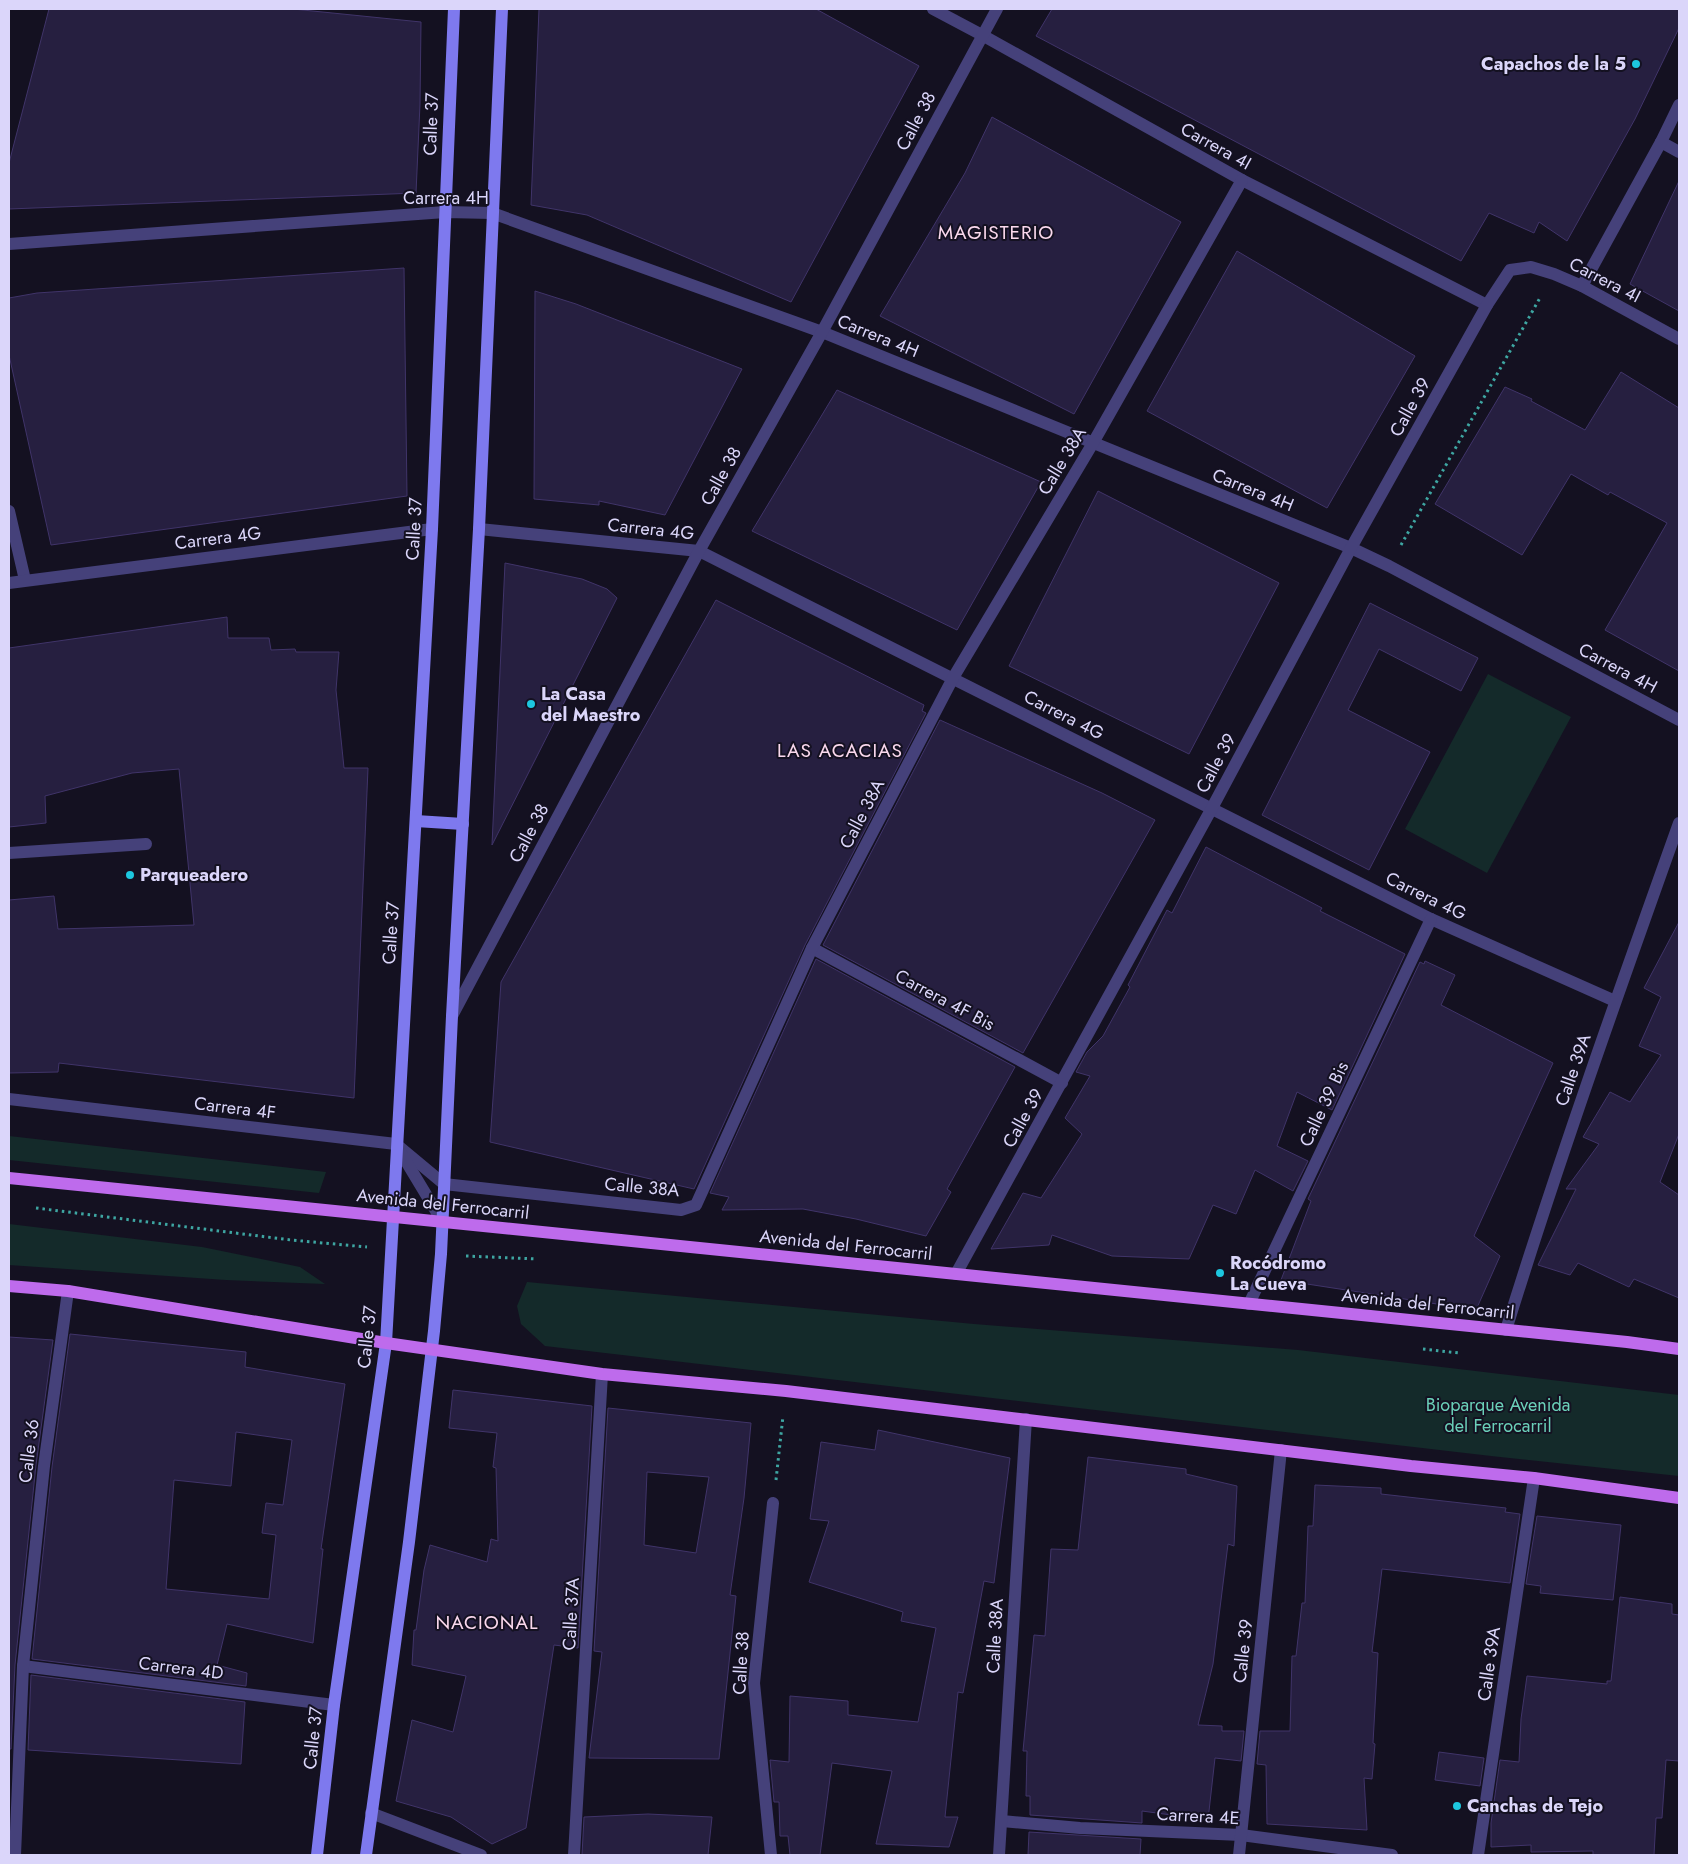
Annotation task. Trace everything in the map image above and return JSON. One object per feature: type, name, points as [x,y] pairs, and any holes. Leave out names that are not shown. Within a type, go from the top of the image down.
[{"type":"main road","name":"Calle 37","points":[[317,1855],[334,1705],[386,1343],[432,529],[454,9]]},
{"type":"main road","points":[[366,1855],[409,1542],[432,1350],[442,1221],[479,530],[502,9]]},
{"type":"main road","points":[[416,821],[463,824]]},
{"type":"main road","name":"Avenida del Ferrocarril","points":[[9,1178],[1679,1349]]},
{"type":"main road","points":[[9,1286],[68,1291],[386,1343],[602,1374],[786,1391],[1411,1466],[1534,1478],[1679,1498]]},
{"type":"street","name":"Carrera 4I","points":[[933,9],[1242,180],[1487,305]]},
{"type":"street","name":"Calle 38","points":[[452,1016],[699,551],[822,332],[997,9]]},
{"type":"street","points":[[1582,286],[1661,142],[1679,105]]},
{"type":"street","points":[[1661,142],[1679,152]]},
{"type":"street","name":"Calle 38A","points":[[444,1184],[681,1210],[696,1204],[812,948],[953,678],[1093,443],[1242,180]]},
{"type":"street","name":"Carrera 4H","points":[[9,244],[445,212],[492,213],[822,332],[1350,548],[1389,566],[1679,720]]},
{"type":"street","name":"Carrera 4I","points":[[1510,270],[1531,267],[1554,274],[1582,286],[1679,339]]},
{"type":"street","name":"Calle 39","points":[[956,1274],[1212,808],[1350,548],[1487,305],[1510,270]]},
{"type":"street","points":[[9,511],[25,580]]},
{"type":"street","name":"Carrera 4G","points":[[9,583],[432,529]]},
{"type":"street","name":"Carrera 4G","points":[[479,530],[699,551],[1431,919],[1615,1001]]},
{"type":"street","name":"Calle 39A","points":[[1506,1330],[1528,1257],[1615,1001],[1679,823]]},
{"type":"street","points":[[9,852],[146,844]]},
{"type":"street","name":"Calle 39 Bis","points":[[1248,1304],[1431,919]]},
{"type":"street","name":"Carrera 4F Bis","points":[[812,948],[1062,1083]]},
{"type":"street","name":"Carrera 4F","points":[[9,1100],[396,1144]]},
{"type":"street","points":[[396,1144],[444,1184]]},
{"type":"street","points":[[396,1144],[442,1221]]},
{"type":"street","name":"Calle 36","points":[[15,1855],[23,1666],[44,1466],[68,1291]]},
{"type":"street","name":"Calle 37A","points":[[574,1855],[602,1374]]},
{"type":"street","name":"Calle 38A","points":[[999,1855],[1026,1420]]},
{"type":"street","name":"Calle 39","points":[[1239,1855],[1281,1450]]},
{"type":"street","name":"Calle 39A","points":[[1478,1855],[1534,1478]]},
{"type":"street","name":"Calle 38","points":[[771,1855],[754,1684],[773,1503]]},
{"type":"street","name":"Carrera 4D","points":[[23,1666],[334,1705]]},
{"type":"street","points":[[371,1813],[481,1855]]},
{"type":"street","name":"Carrera 4E","points":[[1002,1821],[1080,1828],[1241,1835],[1392,1855]]},
{"type":"path","points":[[1389,566],[1554,274]]},
{"type":"path","points":[[773,1503],[786,1391]]},
{"type":"green space","points":[[1488,674],[1571,717],[1487,873],[1405,829]]},
{"type":"green space","points":[[9,1136],[326,1172],[319,1193],[9,1160]]},
{"type":"green space","points":[[9,1224],[202,1247],[300,1267],[325,1284],[226,1280],[9,1265]]},
{"type":"green space","name":"Bioparque Avenida del Ferrocarril","points":[[527,1282],[974,1324],[1298,1350],[1679,1395],[1679,1476],[1491,1456],[545,1346],[521,1324],[517,1306]]},
{"type":"building","points":[[49,9],[293,9],[421,22],[416,193],[9,209],[9,163]]},
{"type":"building","points":[[539,9],[816,9],[919,66],[791,302],[587,215],[531,205]]},
{"type":"building","points":[[1052,9],[1679,9],[1679,28],[1635,119],[1567,241],[1539,222],[1534,233],[1489,213],[1461,261],[1036,36]]},
{"type":"building","points":[[992,117],[1181,222],[1074,414],[880,316],[965,173]]},
{"type":"building","points":[[1679,181],[1679,311],[1630,284]]},
{"type":"building","points":[[1237,251],[1415,356],[1327,508],[1147,411]]},
{"type":"building","points":[[404,268],[407,496],[51,545],[9,355],[9,298],[37,293]]},
{"type":"building","points":[[535,291],[576,304],[742,369],[665,515],[599,501],[599,505],[534,499]]},
{"type":"building","points":[[1621,372],[1679,408],[1679,671],[1605,630],[1667,523],[1610,492],[1608,495],[1571,474],[1522,555],[1435,504],[1505,387],[1532,399],[1531,401],[1585,430]]},
{"type":"building","points":[[837,390],[1041,482],[957,630],[752,531]]},
{"type":"building","points":[[1098,491],[1279,583],[1189,754],[1009,666]]},
{"type":"building","name":"La Casa del Maestro","points":[[505,563],[582,579],[607,589],[617,598],[492,845]]},
{"type":"building","points":[[716,600],[924,705],[922,711],[926,713],[805,945],[694,1189],[490,1142],[501,982]]},
{"type":"building","points":[[1370,603],[1478,658],[1461,691],[1379,649],[1348,710],[1430,752],[1369,870],[1262,815]]},
{"type":"building","points":[[227,617],[228,638],[269,638],[271,650],[295,649],[296,652],[339,652],[336,690],[344,768],[368,768],[354,1098],[59,1063],[58,1072],[9,1073],[9,900],[54,896],[58,929],[194,925],[179,769],[132,773],[45,796],[46,823],[9,827],[9,648]]},
{"type":"building","points":[[940,720],[1102,793],[1155,820],[1023,1053],[823,945]]},
{"type":"building","points":[[1206,847],[1322,908],[1320,911],[1405,954],[1332,1110],[1297,1092],[1277,1146],[1308,1161],[1293,1191],[1255,1170],[1236,1214],[1213,1205],[1189,1259],[1112,1256],[1052,1235],[1049,1245],[991,1249],[1023,1193],[1041,1198],[1082,1134],[1065,1118],[1090,1076],[1076,1072],[1087,1052],[1103,1036],[1130,987],[1128,985],[1167,910],[1172,913]]},
{"type":"building","points":[[1679,922],[1679,1134],[1660,1182],[1679,1195],[1679,1298],[1634,1279],[1629,1287],[1578,1263],[1570,1275],[1538,1265],[1576,1189],[1566,1189],[1599,1144],[1583,1137],[1610,1092],[1630,1102],[1661,1055],[1639,1046],[1661,997],[1644,988]]},
{"type":"building","points":[[816,959],[1015,1067],[947,1189],[951,1192],[926,1236],[856,1219],[803,1209],[722,1210],[729,1197],[710,1193]]},
{"type":"building","points":[[1425,961],[1455,975],[1441,1005],[1553,1063],[1474,1236],[1500,1256],[1476,1310],[1281,1280],[1311,1201],[1308,1199],[1420,962],[1424,964]]},
{"type":"building","points":[[70,1334],[246,1352],[245,1367],[345,1384],[321,1549],[323,1549],[313,1643],[227,1624],[217,1665],[247,1673],[246,1686],[32,1659],[52,1467]],"holes":[[[236,1432],[292,1440],[283,1505],[266,1503],[262,1533],[276,1535],[269,1599],[166,1589],[174,1480],[231,1486]]]},
{"type":"building","points":[[9,1337],[53,1340],[36,1465],[15,1665],[11,1749],[9,1749]]},
{"type":"building","points":[[453,1390],[592,1406],[578,1648],[554,1645],[526,1828],[492,1844],[451,1817],[396,1801],[412,1720],[453,1732],[466,1676],[412,1665],[414,1630],[416,1630],[424,1570],[430,1545],[487,1562],[491,1539],[498,1541],[496,1468],[493,1467],[497,1433],[449,1428]]},
{"type":"building","points":[[608,1408],[751,1423],[744,1498],[730,1595],[736,1596],[719,1759],[589,1758],[602,1652],[594,1651]],"holes":[[[647,1472],[709,1477],[696,1553],[644,1545]]]},
{"type":"building","points":[[878,1430],[1010,1458],[994,1583],[984,1581],[963,1693],[958,1692],[945,1817],[958,1817],[949,1847],[876,1844],[892,1771],[832,1763],[820,1855],[790,1855],[788,1836],[780,1836],[779,1802],[774,1802],[770,1760],[789,1762],[790,1696],[848,1701],[848,1715],[918,1722],[936,1628],[901,1621],[903,1612],[809,1582],[829,1521],[810,1519],[821,1442],[875,1450]]},
{"type":"building","points":[[1088,1457],[1186,1469],[1186,1474],[1237,1486],[1234,1546],[1228,1544],[1213,1664],[1198,1725],[1222,1726],[1222,1731],[1244,1731],[1241,1761],[1215,1758],[1208,1820],[1142,1811],[1142,1823],[1030,1815],[1030,1796],[1026,1796],[1027,1751],[1023,1751],[1034,1635],[1045,1636],[1051,1549],[1078,1550]]},
{"type":"building","points":[[1315,1485],[1381,1488],[1381,1494],[1506,1508],[1505,1512],[1520,1514],[1510,1583],[1382,1569],[1372,1652],[1378,1653],[1372,1779],[1364,1778],[1367,1830],[1267,1824],[1266,1765],[1257,1764],[1260,1731],[1290,1731],[1292,1656],[1296,1656],[1302,1603],[1305,1603],[1308,1526],[1313,1526]]},
{"type":"building","points":[[1537,1516],[1621,1525],[1613,1600],[1540,1593],[1541,1586],[1526,1584]]},
{"type":"building","points":[[1620,1597],[1672,1604],[1672,1614],[1679,1615],[1679,1761],[1666,1760],[1662,1818],[1656,1818],[1654,1855],[1593,1855],[1593,1851],[1531,1852],[1531,1845],[1491,1847],[1491,1823],[1500,1760],[1519,1762],[1521,1719],[1527,1676],[1607,1684],[1607,1681],[1611,1681]]},
{"type":"building","points":[[31,1675],[245,1702],[241,1764],[28,1750]]},
{"type":"building","points":[[1439,1752],[1484,1758],[1480,1786],[1435,1780]]},
{"type":"building","points":[[648,1814],[712,1817],[708,1855],[582,1855],[584,1817]]},
{"type":"building","points":[[1029,1832],[1141,1839],[1140,1855],[1028,1855]]},
{"type":"place","name":"Capachos de la 5","points":[[1636,64]]},
{"type":"place","name":"La Casa del Maestro","points":[[531,704]]},
{"type":"place","name":"Parqueadero","points":[[130,875]]},
{"type":"place","name":"Rocódromo La Cueva","points":[[1220,1273]]},
{"type":"place","name":"Canchas de Tejo","points":[[1457,1806]]},
{"type":"district","name":"MAGISTERIO","points":[[996,232]]},
{"type":"district","name":"LAS ACACIAS","points":[[840,750]]},
{"type":"district","name":"NACIONAL","points":[[487,1622]]}]
